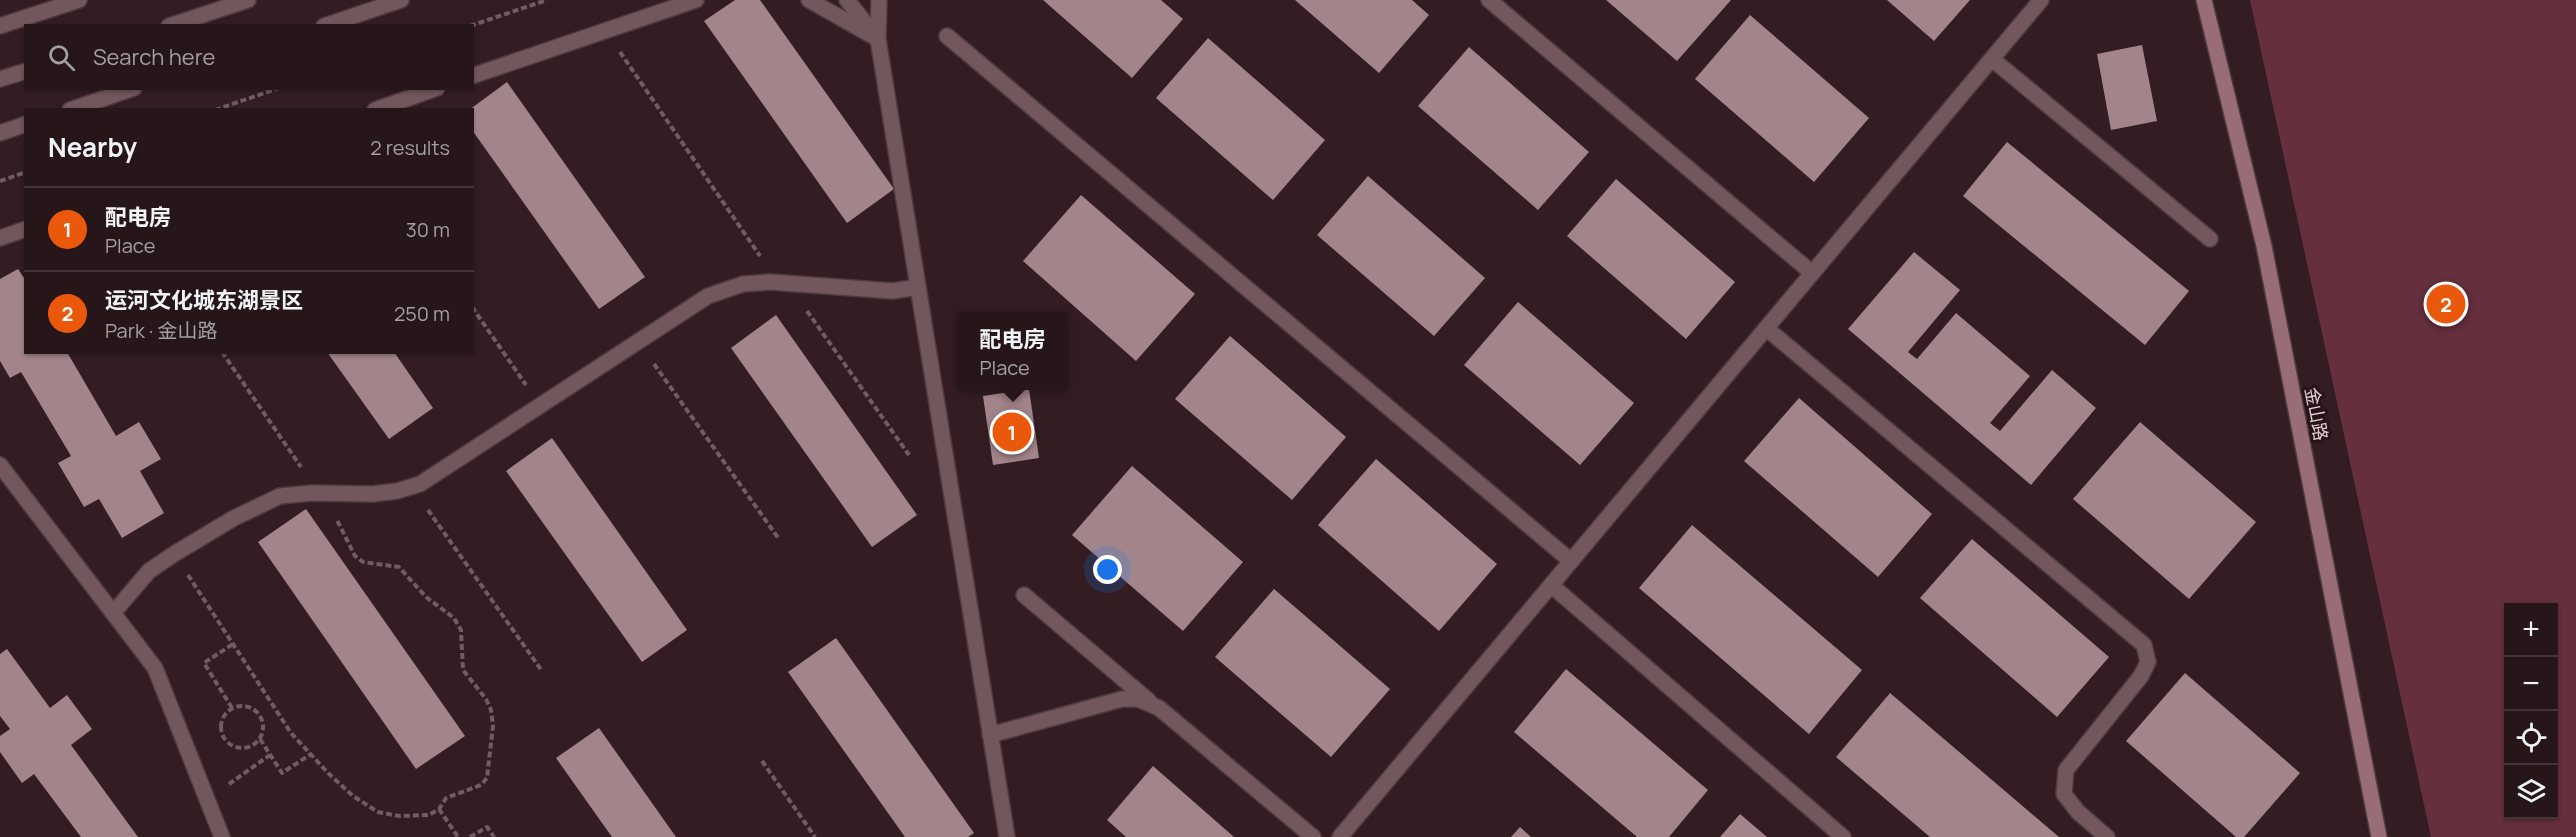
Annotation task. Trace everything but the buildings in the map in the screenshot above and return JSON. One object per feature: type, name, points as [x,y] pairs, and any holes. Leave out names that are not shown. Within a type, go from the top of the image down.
[{"type":"street","points":[[0,26],[79,0]]},
{"type":"street","points":[[175,24],[248,0]]},
{"type":"street","points":[[330,24],[401,0]]},
{"type":"street","points":[[474,75],[696,0]]},
{"type":"street","points":[[809,0],[878,39]]},
{"type":"street","points":[[847,0],[878,39]]},
{"type":"street","points":[[879,0],[878,39],[1007,837]]},
{"type":"street","points":[[1489,0],[1812,273]]},
{"type":"street","points":[[1340,837],[2041,0]]},
{"type":"street","name":"金山路","points":[[2204,0],[2264,246],[2379,837]]},
{"type":"street","points":[[947,36],[1571,561]]},
{"type":"street","points":[[1992,60],[2210,239]]},
{"type":"street","points":[[0,79],[24,72]]},
{"type":"street","points":[[76,108],[128,90]]},
{"type":"street","points":[[381,108],[431,90]]},
{"type":"street","points":[[0,133],[24,125]]},
{"type":"street","points":[[0,238],[24,230]]},
{"type":"street","points":[[114,612],[149,572],[174,554],[234,518],[280,496],[322,493],[373,494],[420,484],[708,296],[743,284],[770,282],[893,291],[918,287]]},
{"type":"street","points":[[1766,328],[2144,645],[2148,662],[2141,676],[2066,770],[2064,794],[2078,812],[2107,837]]},
{"type":"street","points":[[0,465],[155,668],[222,837]]},
{"type":"street","points":[[1551,585],[1843,837]]},
{"type":"street","points":[[1024,595],[1313,837]]},
{"type":"street","points":[[990,735],[1122,699],[1138,699],[1159,708]]},
{"type":"path","points":[[474,25],[547,0]]},
{"type":"path","points":[[606,31],[763,261],[770,282]]},
{"type":"path","points":[[221,108],[273,90]]},
{"type":"path","points":[[0,181],[24,173]]},
{"type":"path","points":[[788,284],[909,455]]},
{"type":"path","points":[[474,310],[540,405]]},
{"type":"path","points":[[638,342],[778,539]]},
{"type":"path","points":[[174,554],[291,733],[353,795],[378,812],[399,816],[429,815],[439,809],[446,798],[481,785],[487,778],[493,726],[491,710],[486,699],[463,670],[461,630],[454,618],[426,597],[399,567],[363,562],[355,556],[322,493],[223,354]]},
{"type":"path","points":[[411,486],[542,671]]},
{"type":"path","points":[[232,708],[204,663],[233,644]]},
{"type":"path","points":[[246,706],[258,713],[263,726],[260,739],[255,745],[241,749],[228,743],[221,732],[223,718],[232,708],[246,706]]},
{"type":"path","points":[[260,739],[282,773],[311,754]]},
{"type":"path","points":[[207,799],[270,755]]},
{"type":"path","points":[[762,761],[815,837]]},
{"type":"path","points":[[439,809],[458,837]]},
{"type":"path","points":[[470,837],[487,826],[494,837]]},
{"type":"shaded area","points":[[2250,0],[2576,0],[2576,837],[2431,837]]},
{"type":"place","name":"运河文化城东湖景区","points":[[2446,304]]},
{"type":"place","name":"配电房","points":[[1012,432]]}]
